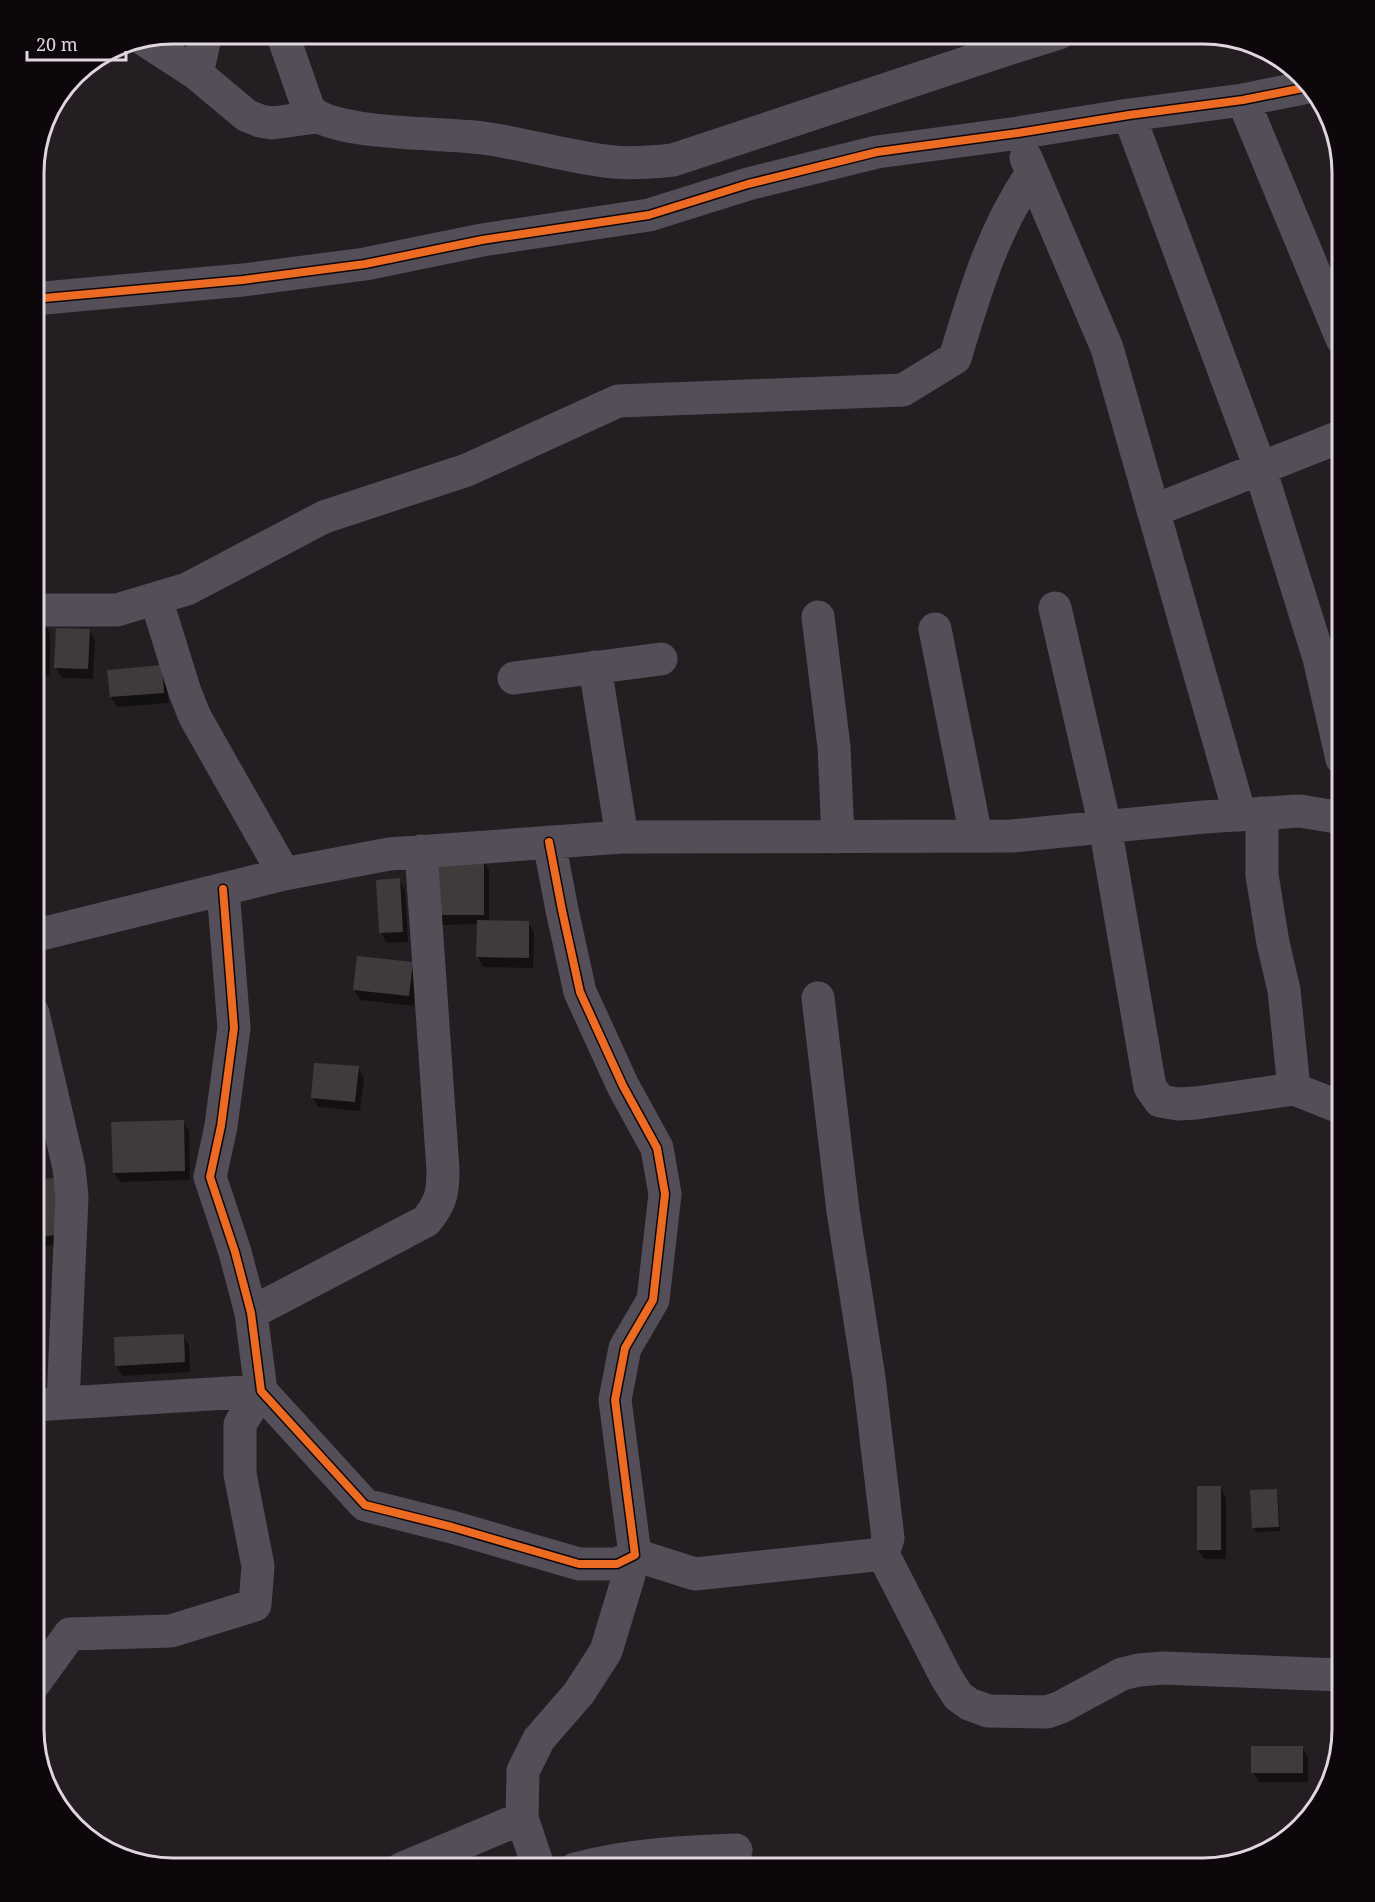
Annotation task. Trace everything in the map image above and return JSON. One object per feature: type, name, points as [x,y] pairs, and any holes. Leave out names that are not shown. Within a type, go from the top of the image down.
[{"type":"street","points":[[197,74],[204,44]]},
{"type":"street","points":[[286,44],[305,103],[316,117]]},
{"type":"street","points":[[153,45],[197,74],[246,115],[260,121],[272,123],[316,117],[353,127],[483,138],[614,162],[648,162],[673,160],[1000,44]]},
{"type":"street","points":[[44,298],[243,280],[365,264],[482,240],[649,214],[748,184],[877,152],[1243,100],[1300,89]]},
{"type":"street","points":[[1243,100],[1332,315]]},
{"type":"street","points":[[1129,115],[1260,469],[1319,658],[1332,715]]},
{"type":"street","points":[[1018,133],[1032,173],[1107,348],[1153,511],[1251,814],[1273,943],[1284,990],[1294,1089]]},
{"type":"street","points":[[44,610],[117,610],[187,589],[324,517],[467,470],[618,401],[903,390],[955,358],[983,267],[1016,196],[1032,173]]},
{"type":"street","points":[[1153,511],[1332,440]]},
{"type":"street","points":[[156,598],[195,717],[284,874]]},
{"type":"street","points":[[1055,608],[1105,826],[1150,1087],[1160,1101],[1178,1104],[1294,1089],[1332,1104]]},
{"type":"street","points":[[818,617],[834,747],[838,837]]},
{"type":"street","points":[[935,629],[976,836]]},
{"type":"street","points":[[514,678],[661,659]]},
{"type":"street","points":[[596,667],[622,837]]},
{"type":"street","points":[[44,933],[284,874],[389,854],[422,851],[622,837],[1012,836],[1251,814],[1300,811],[1332,816]]},
{"type":"street","points":[[535,1858],[522,1818],[523,1771],[539,1739],[579,1693],[606,1651],[635,1555],[615,1400],[625,1348],[653,1300],[665,1194],[657,1148],[623,1086],[580,992],[561,910],[549,842]]},
{"type":"street","points":[[251,1313],[426,1221],[437,1208],[443,1189],[443,1170],[422,851]]},
{"type":"street","points":[[223,889],[234,1028],[221,1126],[210,1177],[235,1252],[251,1313],[261,1391],[365,1505],[452,1527],[579,1564],[617,1564],[635,1555],[695,1574],[883,1554]]},
{"type":"street","points":[[818,998],[843,1211],[879,1458],[888,1538],[883,1554],[958,1696],[969,1704],[988,1710],[1047,1712],[1061,1707],[1122,1674],[1139,1670],[1163,1668],[1332,1675]]},
{"type":"street","points":[[45,1114],[69,1168],[72,1197],[48,1404],[261,1391]]},
{"type":"street","points":[[44,1670],[70,1634],[171,1631],[255,1605],[258,1566],[240,1474],[240,1424],[261,1391]]},
{"type":"street","points":[[427,1858],[522,1818]]},
{"type":"street","points":[[625,1858],[662,1853],[735,1850]]},
{"type":"building","points":[[44,621],[45,621],[44,667]]},
{"type":"building","points":[[56,628],[90,629],[88,669],[54,668]]},
{"type":"building","points":[[162,665],[164,693],[110,697],[107,670]]},
{"type":"building","points":[[435,859],[484,859],[484,915],[436,915]]},
{"type":"building","points":[[400,878],[403,932],[379,933],[376,880]]},
{"type":"building","points":[[477,920],[529,921],[529,958],[476,957]]},
{"type":"building","points":[[357,956],[413,962],[409,996],[353,990]]},
{"type":"building","points":[[314,1063],[359,1066],[355,1102],[311,1098]]},
{"type":"building","points":[[184,1120],[185,1171],[113,1173],[111,1122]]},
{"type":"building","points":[[56,1178],[58,1235],[44,1236],[44,1179]]},
{"type":"building","points":[[184,1334],[185,1362],[115,1366],[114,1337]]},
{"type":"building","points":[[1197,1486],[1221,1486],[1221,1550],[1197,1550]]},
{"type":"building","points":[[1277,1489],[1279,1527],[1252,1528],[1250,1490]]},
{"type":"building","points":[[1251,1746],[1303,1746],[1303,1773],[1251,1773]]},
{"type":"cycle path","points":[[44,298],[243,280],[365,264],[482,240],[649,215],[748,184],[877,152],[1243,100],[1300,89]]},
{"type":"cycle path","points":[[223,889],[234,1028],[221,1126],[210,1177],[235,1252],[251,1313],[261,1391],[365,1505],[452,1527],[579,1564],[617,1564],[635,1555],[615,1400],[625,1348],[653,1300],[665,1194],[657,1148],[623,1086],[580,992],[549,842]]}]
